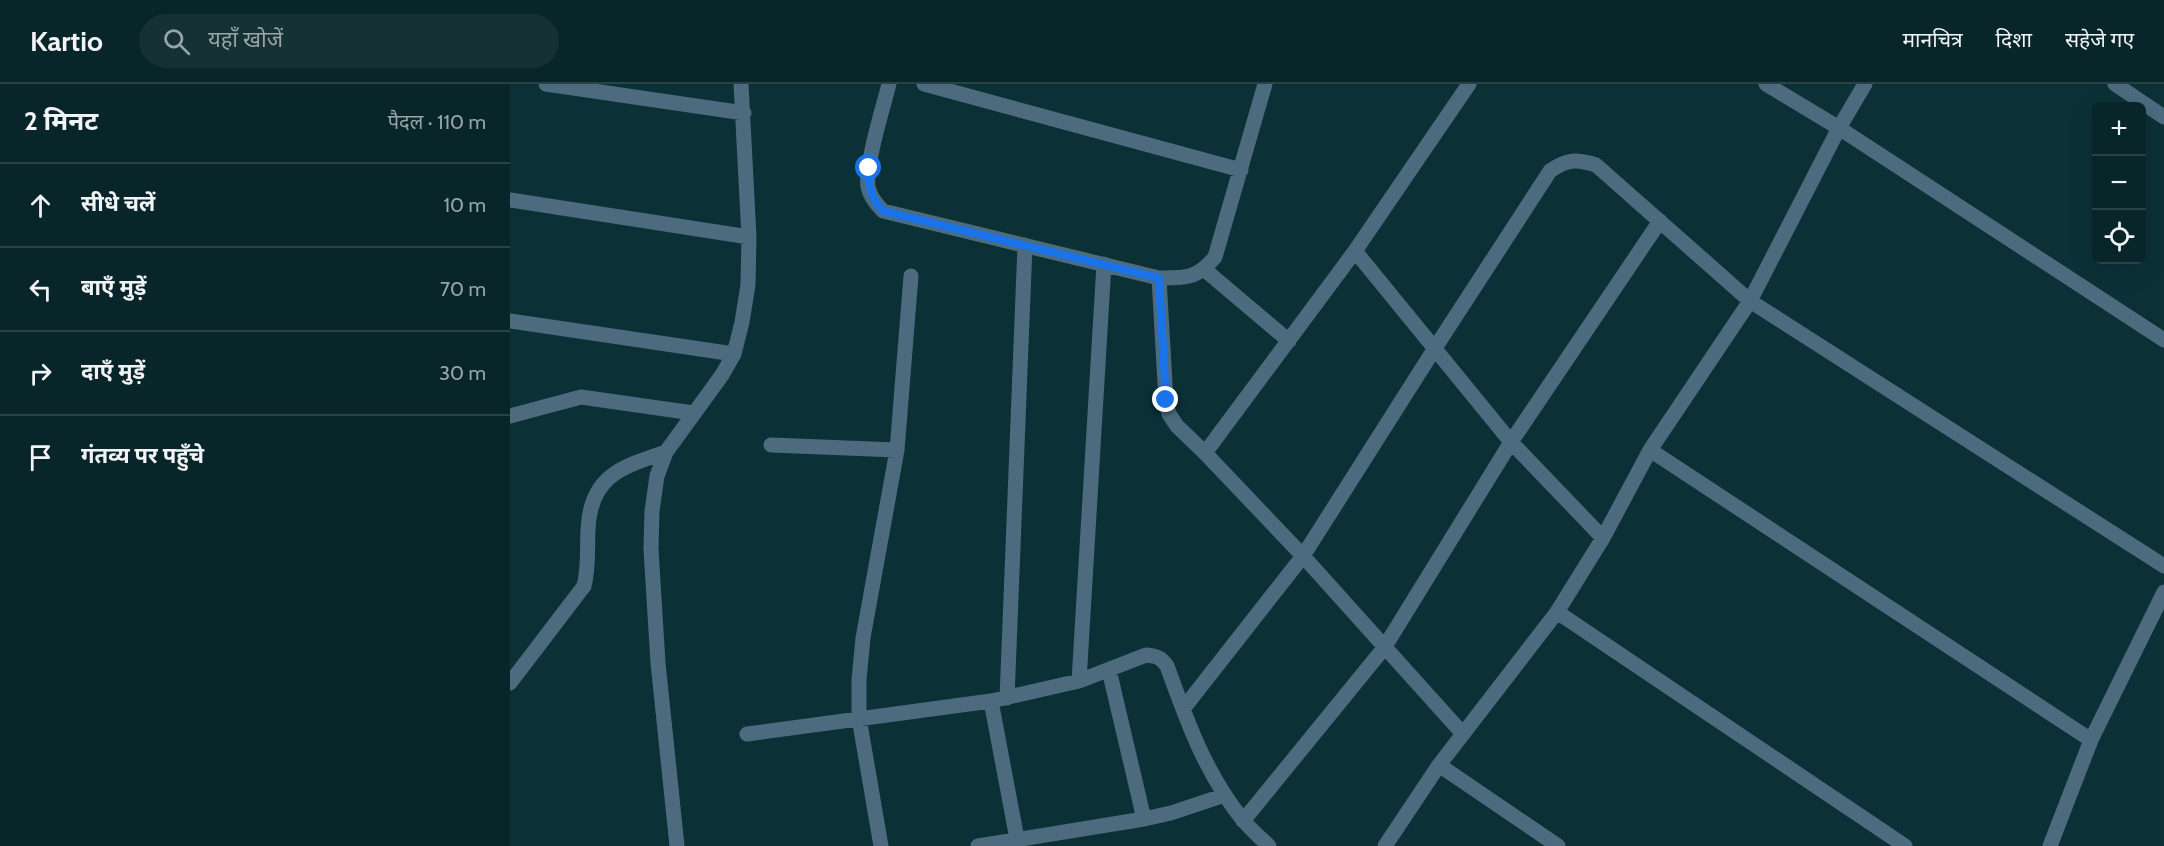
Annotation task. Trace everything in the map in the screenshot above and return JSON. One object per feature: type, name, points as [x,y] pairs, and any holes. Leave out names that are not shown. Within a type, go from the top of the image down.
[{"type":"street","points":[[546,84],[744,113]]},
{"type":"street","points":[[677,846],[658,663],[651,549],[652,511],[657,476],[666,452],[722,375],[734,354],[742,322],[748,285],[749,237],[741,84]]},
{"type":"street","points":[[889,84],[869,168],[868,186],[873,201],[883,211],[1159,278],[1187,278],[1205,270],[1215,257],[1265,84]]},
{"type":"street","points":[[924,84],[1241,170]]},
{"type":"street","points":[[1205,453],[1355,251],[1469,84]]},
{"type":"street","points":[[1766,84],[1839,128],[2164,340]]},
{"type":"street","points":[[1385,846],[1439,765],[1557,612],[1603,538],[1650,450],[1750,301],[1839,128],[1865,84]]},
{"type":"street","points":[[2115,84],[2164,117]]},
{"type":"street","points":[[1183,710],[1303,556],[1550,171],[1564,162],[1582,160],[1596,165],[1750,301],[2164,566]]},
{"type":"street","points":[[510,200],[749,237]]},
{"type":"street","points":[[1243,821],[1384,648],[1511,442],[1660,221]]},
{"type":"street","points":[[1007,698],[1026,246]]},
{"type":"street","points":[[1355,251],[1511,442],[1603,538]]},
{"type":"street","points":[[1080,681],[1104,264]]},
{"type":"street","points":[[1205,270],[1288,341]]},
{"type":"street","points":[[881,846],[859,718],[859,680],[863,638],[897,450],[911,276]]},
{"type":"street","points":[[1159,278],[1166,400],[1169,414],[1177,426],[1303,556],[1463,734]]},
{"type":"street","points":[[510,321],[734,354]]},
{"type":"street","points":[[510,416],[581,397],[693,413]]},
{"type":"street","points":[[771,445],[897,450]]},
{"type":"street","points":[[1650,450],[2091,740]]},
{"type":"street","points":[[510,682],[584,586],[588,570],[590,509],[595,494],[607,480],[623,468],[666,452]]},
{"type":"street","points":[[2050,846],[2091,740],[2164,591]]},
{"type":"street","points":[[1557,612],[1905,846]]},
{"type":"street","points":[[747,734],[1007,698],[1080,681],[1146,655],[1156,656],[1162,659],[1167,666],[1203,756],[1225,795],[1243,821],[1269,846]]},
{"type":"street","points":[[1109,670],[1144,819]]},
{"type":"street","points":[[991,701],[1017,839]]},
{"type":"street","points":[[1439,765],[1558,846]]},
{"type":"street","points":[[978,846],[1144,819],[1171,813],[1225,795]]},
{"type":"route","points":[[869,168],[868,186],[873,201],[883,211],[1159,278],[1166,400]]}]
